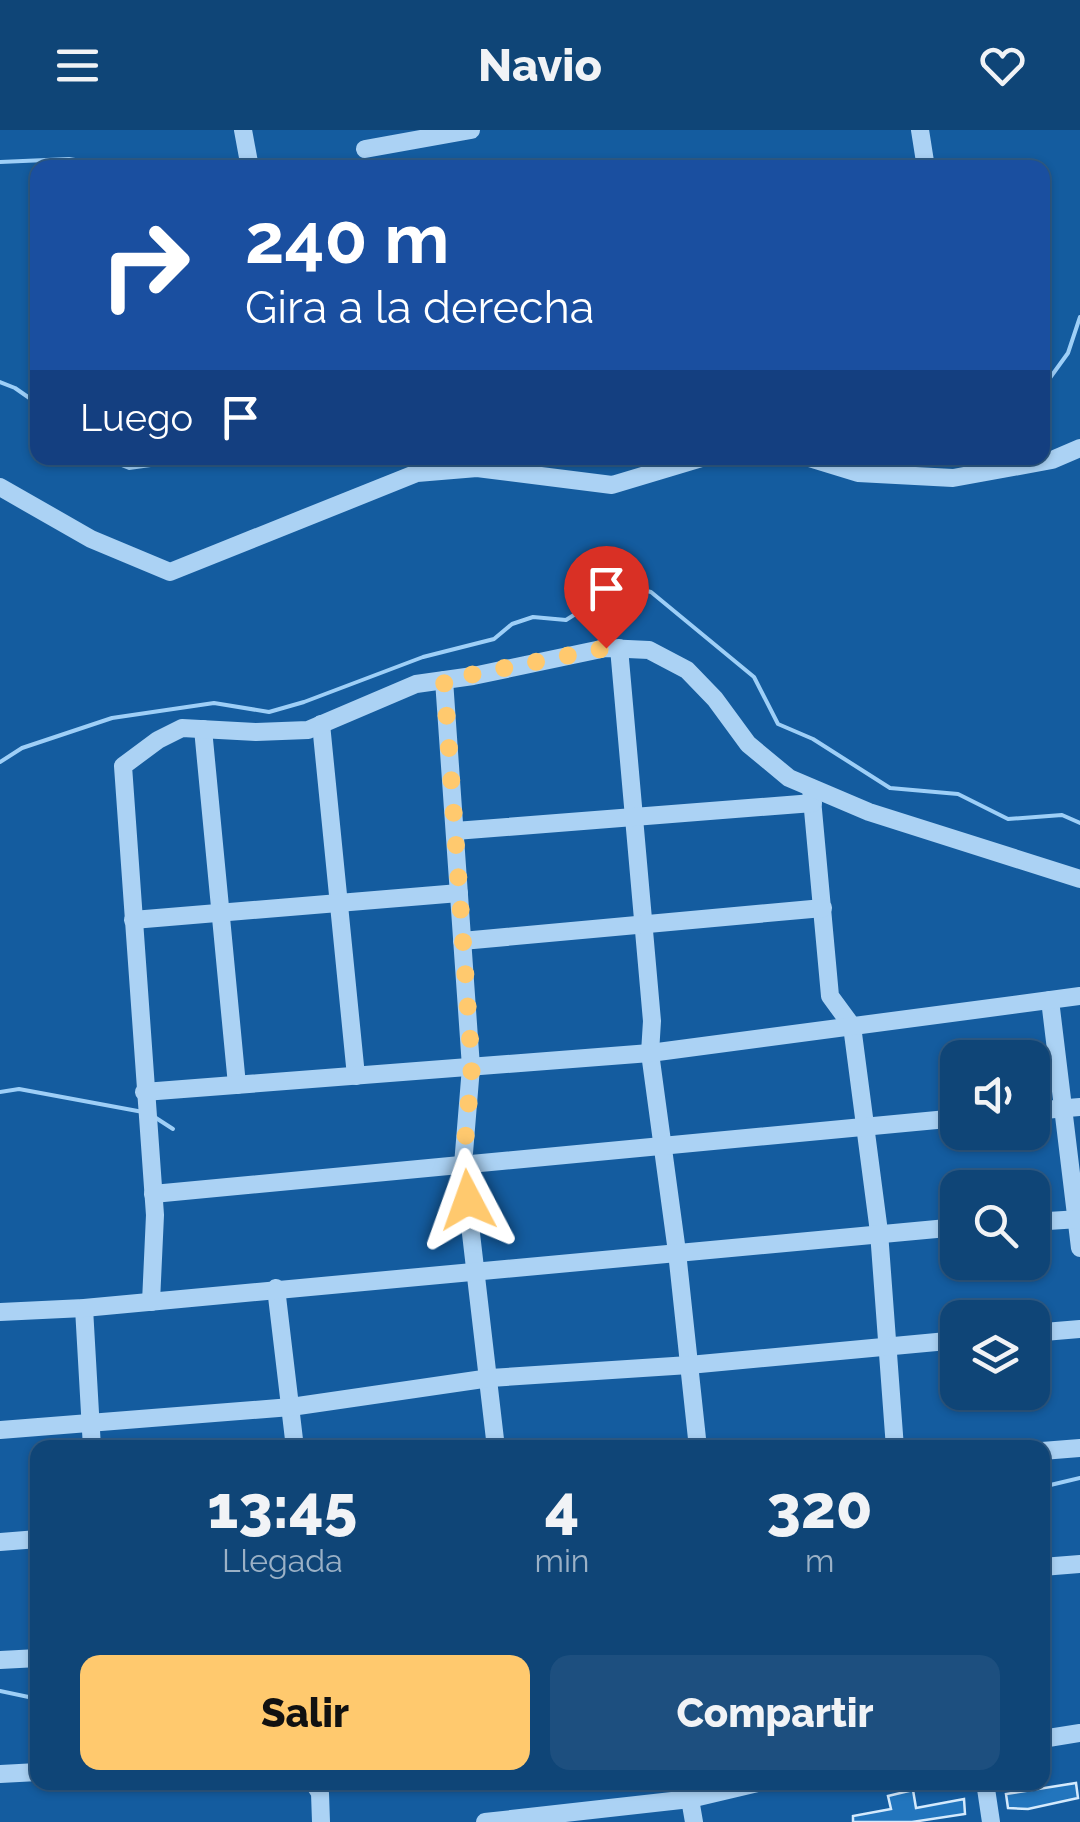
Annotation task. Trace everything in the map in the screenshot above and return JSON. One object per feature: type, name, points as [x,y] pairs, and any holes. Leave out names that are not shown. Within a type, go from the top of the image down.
[{"type":"street","points":[[243,130],[249,160]]},
{"type":"street","points":[[920,130],[925,160]]},
{"type":"street","points":[[365,149],[464,131]]},
{"type":"street","points":[[1050,460],[1080,448]]},
{"type":"street","points":[[0,487],[91,539],[170,572],[418,472],[478,468],[612,485],[679,465]]},
{"type":"street","points":[[832,465],[858,473],[953,478],[1024,465]]},
{"type":"street","points":[[150,1302],[153,1194],[123,766],[182,728],[308,730],[416,684],[606,648],[649,650],[687,670],[715,699],[748,744],[812,795],[1080,878]]},
{"type":"street","points":[[620,648],[652,1021],[650,1052],[697,1440]]},
{"type":"street","points":[[444,680],[472,1066],[463,1165],[495,1440]]},
{"type":"street","points":[[321,724],[356,1076]]},
{"type":"street","points":[[203,729],[237,1085]]},
{"type":"street","points":[[454,831],[634,817],[812,795]]},
{"type":"street","points":[[812,795],[830,996],[852,1026],[865,1127],[878,1232],[894,1440]]},
{"type":"street","points":[[133,920],[459,893]]},
{"type":"street","points":[[462,941],[823,908]]},
{"type":"street","points":[[144,1092],[650,1052],[1080,996]]},
{"type":"street","points":[[1050,1000],[1071,1108],[1080,1248]]},
{"type":"street","points":[[153,1194],[940,1120]]},
{"type":"street","points":[[1050,1221],[1078,1219]]},
{"type":"street","points":[[0,1312],[84,1308],[940,1228]]},
{"type":"street","points":[[276,1288],[295,1440]]},
{"type":"street","points":[[84,1308],[91,1440]]},
{"type":"street","points":[[1050,1332],[1080,1329]]},
{"type":"street","points":[[0,1430],[290,1407],[490,1378],[940,1342]]},
{"type":"street","points":[[1050,1450],[1080,1448]]},
{"type":"street","points":[[0,1542],[30,1540]]},
{"type":"street","points":[[1050,1566],[1080,1564]]},
{"type":"street","points":[[0,1660],[30,1658]]},
{"type":"street","points":[[1050,1738],[1080,1733]]},
{"type":"street","points":[[0,1774],[30,1772]]},
{"type":"street","points":[[319,1790],[321,1822]]},
{"type":"street","points":[[485,1822],[690,1799],[715,1790]]},
{"type":"street","points":[[986,1790],[991,1822]]},
{"type":"street","points":[[690,1799],[694,1822]]},
{"type":"building","points":[[1076,1783],[1078,1798],[1028,1809],[1008,1808],[1006,1794]]},
{"type":"building","points":[[913,1790],[916,1808],[964,1799],[965,1814],[912,1822],[853,1822],[853,1816],[891,1809],[888,1796]]},
{"type":"waterway","points":[[46,160],[75,160]]},
{"type":"waterway","points":[[0,162],[30,161]]},
{"type":"waterway","points":[[1050,378],[1068,353],[1080,317]]},
{"type":"waterway","points":[[0,382],[30,398]]},
{"type":"waterway","points":[[122,465],[151,465]]},
{"type":"waterway","points":[[0,762],[22,748],[112,718],[214,703],[269,712],[423,657],[494,639],[512,624],[533,617],[566,620],[621,585],[651,592],[754,677],[778,724],[813,739],[890,788],[958,794],[1008,819],[1062,815],[1080,823]]},
{"type":"waterway","points":[[0,1092],[19,1089],[143,1112]]},
{"type":"waterway","points":[[156,1118],[173,1129]]},
{"type":"waterway","points":[[1050,1485],[1080,1478]]},
{"type":"waterway","points":[[0,1691],[30,1697]]},
{"type":"route","points":[[468,1200],[463,1165],[472,1066],[444,680],[606,648]]}]
